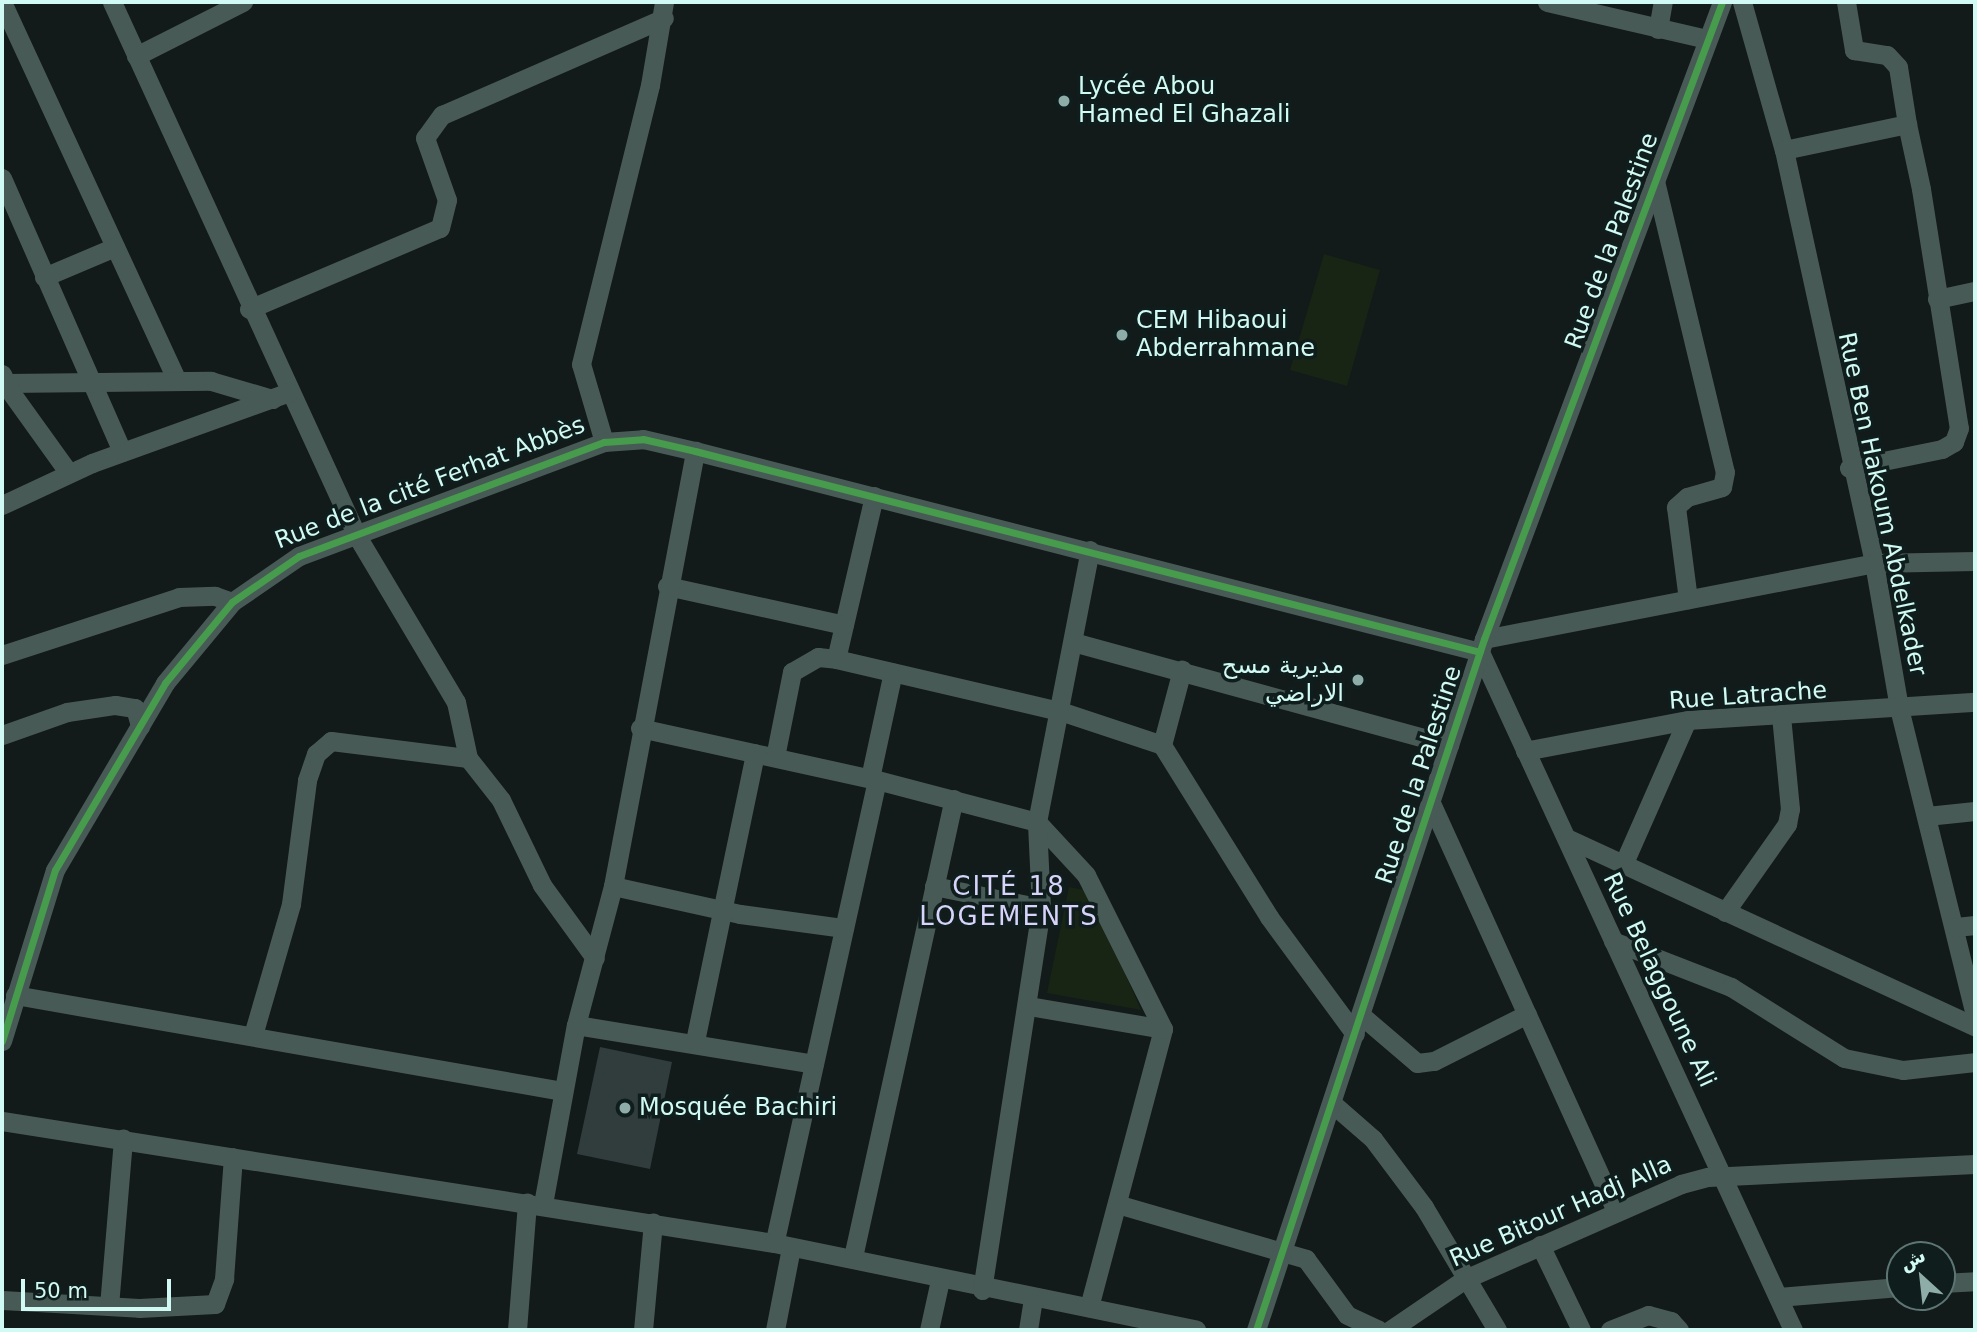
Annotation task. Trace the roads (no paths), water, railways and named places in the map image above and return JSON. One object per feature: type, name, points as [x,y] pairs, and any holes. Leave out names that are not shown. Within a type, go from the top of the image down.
[{"type":"street","points":[[2,2],[177,381]]},
{"type":"street","points":[[112,2],[249,309],[281,396],[357,536],[442,674],[461,716],[468,758],[501,800],[542,885],[595,958]]},
{"type":"street","points":[[136,56],[243,2]]},
{"type":"street","points":[[1547,2],[1707,39]]},
{"type":"street","points":[[1658,29],[1663,2]]},
{"type":"street","name":"Rue de la Palestine","points":[[1256,1330],[1334,1105],[1482,645],[1722,2]]},
{"type":"street","name":"Rue Ben Hakoum Abdelkader","points":[[1742,2],[1784,150],[1850,468],[1874,563],[1899,708],[1927,816],[1965,926],[1975,1016]]},
{"type":"street","points":[[1846,2],[1854,50],[1887,55],[1898,67],[1959,428],[1954,442],[1926,455],[1850,468]]},
{"type":"street","points":[[249,309],[440,228],[447,200],[425,138],[442,114],[664,10]]},
{"type":"street","points":[[604,442],[581,364],[664,10]]},
{"type":"street","points":[[1784,150],[1907,124]]},
{"type":"street","points":[[2,178],[89,382],[122,452]]},
{"type":"street","points":[[1655,181],[1725,471],[1722,487],[1687,497],[1676,507],[1688,599]]},
{"type":"street","points":[[44,277],[115,247]]},
{"type":"street","points":[[1937,299],[1975,291]]},
{"type":"street","points":[[3,379],[89,382],[211,381],[281,396]]},
{"type":"street","points":[[3,379],[68,472]]},
{"type":"street","points":[[2,505],[68,472],[281,396]]},
{"type":"street","name":"Rue de la cité Ferhat Abbès","points":[[2,1041],[55,870],[190,647],[232,602],[282,565],[604,442],[643,439],[695,450],[1482,645]]},
{"type":"street","points":[[517,1330],[535,1203],[576,1025],[613,886],[640,728],[695,450]]},
{"type":"street","points":[[836,659],[874,496]]},
{"type":"street","points":[[982,1290],[1029,1006],[1041,908],[1037,822],[1090,550]]},
{"type":"street","points":[[1482,645],[1688,599],[1874,563],[1975,561]]},
{"type":"street","points":[[667,586],[844,625]]},
{"type":"street","points":[[2,655],[179,597],[215,596],[232,602]]},
{"type":"street","points":[[1073,642],[1449,744]]},
{"type":"street","name":"Rue Belaggoune Ali","points":[[1482,645],[1525,751],[1569,839],[1613,941],[1793,1330]]},
{"type":"street","points":[[775,757],[792,672],[818,657],[1060,711],[1162,745],[1269,917],[1359,1025],[1417,1063],[1434,1061],[1527,1014]]},
{"type":"street","points":[[1162,745],[1182,670]]},
{"type":"street","points":[[775,1330],[783,1245],[814,1063],[874,779],[892,672]]},
{"type":"street","name":"Rue Latrache","points":[[1525,751],[1687,720],[1975,702]]},
{"type":"street","points":[[2,735],[68,712],[115,705],[135,708],[140,726]]},
{"type":"street","points":[[1725,912],[1787,824],[1789,780],[1781,716]]},
{"type":"street","points":[[1623,865],[1687,720]]},
{"type":"street","points":[[640,728],[874,779],[1037,822],[1086,875],[1163,1029],[1089,1307]]},
{"type":"street","points":[[253,1035],[291,904],[307,779],[322,747],[346,741],[468,758]]},
{"type":"street","points":[[695,1041],[719,909],[755,753]]},
{"type":"street","points":[[853,1258],[954,799]]},
{"type":"street","points":[[1431,803],[1616,1211]]},
{"type":"street","points":[[1927,816],[1975,811]]},
{"type":"street","points":[[1569,839],[1975,1027]]},
{"type":"street","points":[[613,886],[719,909],[844,928]]},
{"type":"street","points":[[934,886],[1041,908]]},
{"type":"street","points":[[1613,941],[1731,987],[1844,1058],[1903,1070],[1975,1062]]},
{"type":"street","points":[[15,995],[562,1091]]},
{"type":"street","points":[[1029,1006],[1163,1029]]},
{"type":"street","points":[[576,1025],[695,1041],[814,1063]]},
{"type":"street","points":[[1334,1105],[1380,1149],[1423,1207],[1497,1330]]},
{"type":"street","points":[[2,1121],[653,1222],[853,1258],[982,1290],[1089,1307],[1196,1330]]},
{"type":"street","points":[[109,1306],[123,1139]]},
{"type":"street","points":[[2,1300],[109,1306],[215,1304],[224,1279],[233,1157]]},
{"type":"street","name":"Rue Bitour Hadj Alla","points":[[1390,1330],[1465,1279],[1681,1184],[1724,1176],[1975,1164]]},
{"type":"street","points":[[1117,1204],[1284,1251],[1311,1262],[1347,1315],[1379,1330]]},
{"type":"street","points":[[643,1330],[653,1222]]},
{"type":"street","points":[[1540,1245],[1581,1330]]},
{"type":"street","points":[[929,1330],[940,1280]]},
{"type":"street","points":[[1956,1282],[1975,1281]]},
{"type":"street","points":[[1779,1297],[1886,1288]]},
{"type":"street","points":[[1028,1330],[1033,1298]]},
{"type":"street","points":[[1609,1330],[1648,1315],[1671,1321],[1679,1330]]},
{"type":"place","name":"Lycée Abou Hamed El Ghazali","points":[[1064,101]]},
{"type":"place","name":"CEM Hibaoui Abderrahmane","points":[[1122,335]]},
{"type":"place","name":"مديرية مسح الاراضي","points":[[1358,680]]},
{"type":"place","name":"Mosquée Bachiri","points":[[625,1108]]},
{"type":"district","name":"CITÉ 18 LOGEMENTS","points":[[1009,902]]}]
